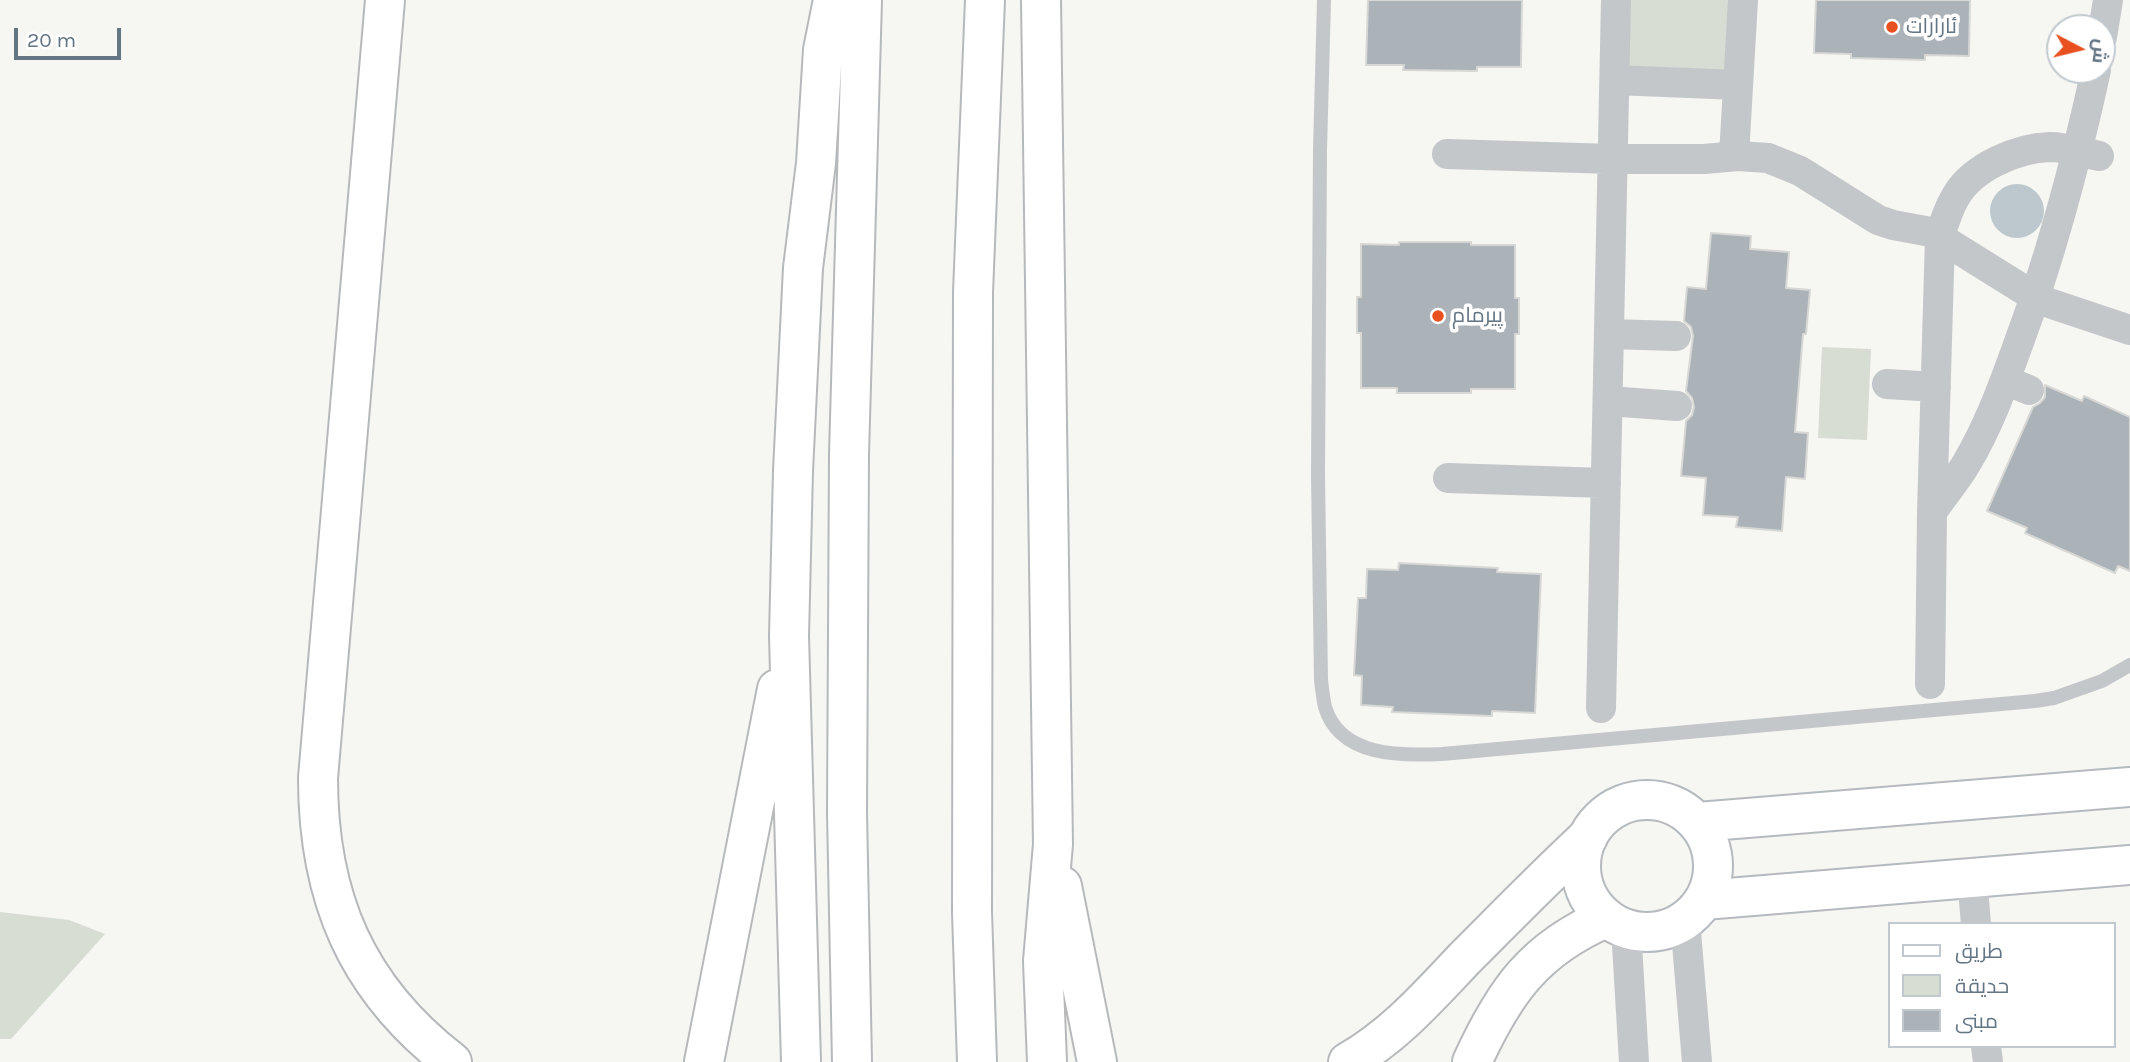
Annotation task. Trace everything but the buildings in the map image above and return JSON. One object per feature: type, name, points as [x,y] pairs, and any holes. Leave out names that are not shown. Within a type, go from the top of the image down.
[{"type":"main road","points":[[385,0],[319,764],[318,816],[322,853],[331,889],[343,925],[359,958],[403,1019],[452,1062]]},
{"type":"main road","points":[[801,1062],[789,636],[793,471],[803,268],[816,163],[823,50],[833,0]]},
{"type":"main road","points":[[852,1062],[847,812],[849,482],[862,0]]},
{"type":"main road","points":[[977,1062],[972,898],[973,306],[985,0]]},
{"type":"main road","points":[[1041,0],[1054,844],[1043,961],[1047,1062]]},
{"type":"main road","points":[[704,1062],[764,746],[789,636]]},
{"type":"main road","points":[[1698,822],[2130,787]]},
{"type":"main road","points":[[1348,1062],[1384,1038],[1410,1015],[1537,885],[1588,837],[1597,823],[1611,810],[1628,802],[1647,799],[1666,802],[1683,810],[1698,822],[1709,840],[1713,861],[1712,881],[1694,910],[1671,928],[1656,931],[1616,923],[1569,936],[1523,975],[1496,1014],[1472,1062]]},
{"type":"main road","points":[[1588,837],[1582,858],[1582,874],[1587,891],[1594,905],[1616,923]]},
{"type":"main road","points":[[1054,844],[1097,1062]]},
{"type":"main road","points":[[1694,910],[1972,878],[2130,865]]},
{"type":"street","points":[[1601,708],[1616,0]]},
{"type":"street","points":[[1734,156],[1743,0]]},
{"type":"street","points":[[1615,80],[1738,85]]},
{"type":"street","points":[[1932,512],[1966,464],[1993,437],[2017,385],[2036,298],[2089,154],[2095,84]]},
{"type":"street","points":[[1930,684],[1940,237],[1957,193],[1970,180],[1998,161],[2016,152],[2049,147],[2089,154]]},
{"type":"street","points":[[1447,154],[1614,159],[1704,159],[1734,156],[1768,158],[1786,164],[1878,220],[1931,232],[2036,298],[2130,330]]},
{"type":"street","points":[[1610,334],[1676,337]]},
{"type":"street","points":[[1887,384],[1936,387]]},
{"type":"street","points":[[1608,401],[1677,406]]},
{"type":"street","points":[[1448,478],[1606,482]]},
{"type":"street","points":[[1972,878],[1976,922]]},
{"type":"street","points":[[1694,910],[1697,1062]]},
{"type":"street","points":[[1616,923],[1634,1062]]},
{"type":"lane","points":[[1324,0],[1320,177],[1321,680],[1326,709],[1338,729],[1356,744],[1377,752],[1398,755],[1442,754],[1965,709],[2053,698],[2129,670]]},
{"type":"green space","points":[[1625,0],[1736,0],[1731,79],[1621,76]]},
{"type":"green space","points":[[1822,347],[1871,349],[1867,440],[1818,438]]},
{"type":"green space","points":[[0,912],[69,920],[105,934],[11,1039],[0,1039]]},
{"type":"shaded area","points":[[2022,184],[2032,188],[2040,196],[2044,211],[2040,226],[2032,234],[2012,238],[2002,234],[1994,226],[1990,206],[1994,196],[2002,188]]},
{"type":"place","name":"ئارارات","points":[[1892,27]]},
{"type":"place","name":"پیرمام","points":[[1438,316]]}]
